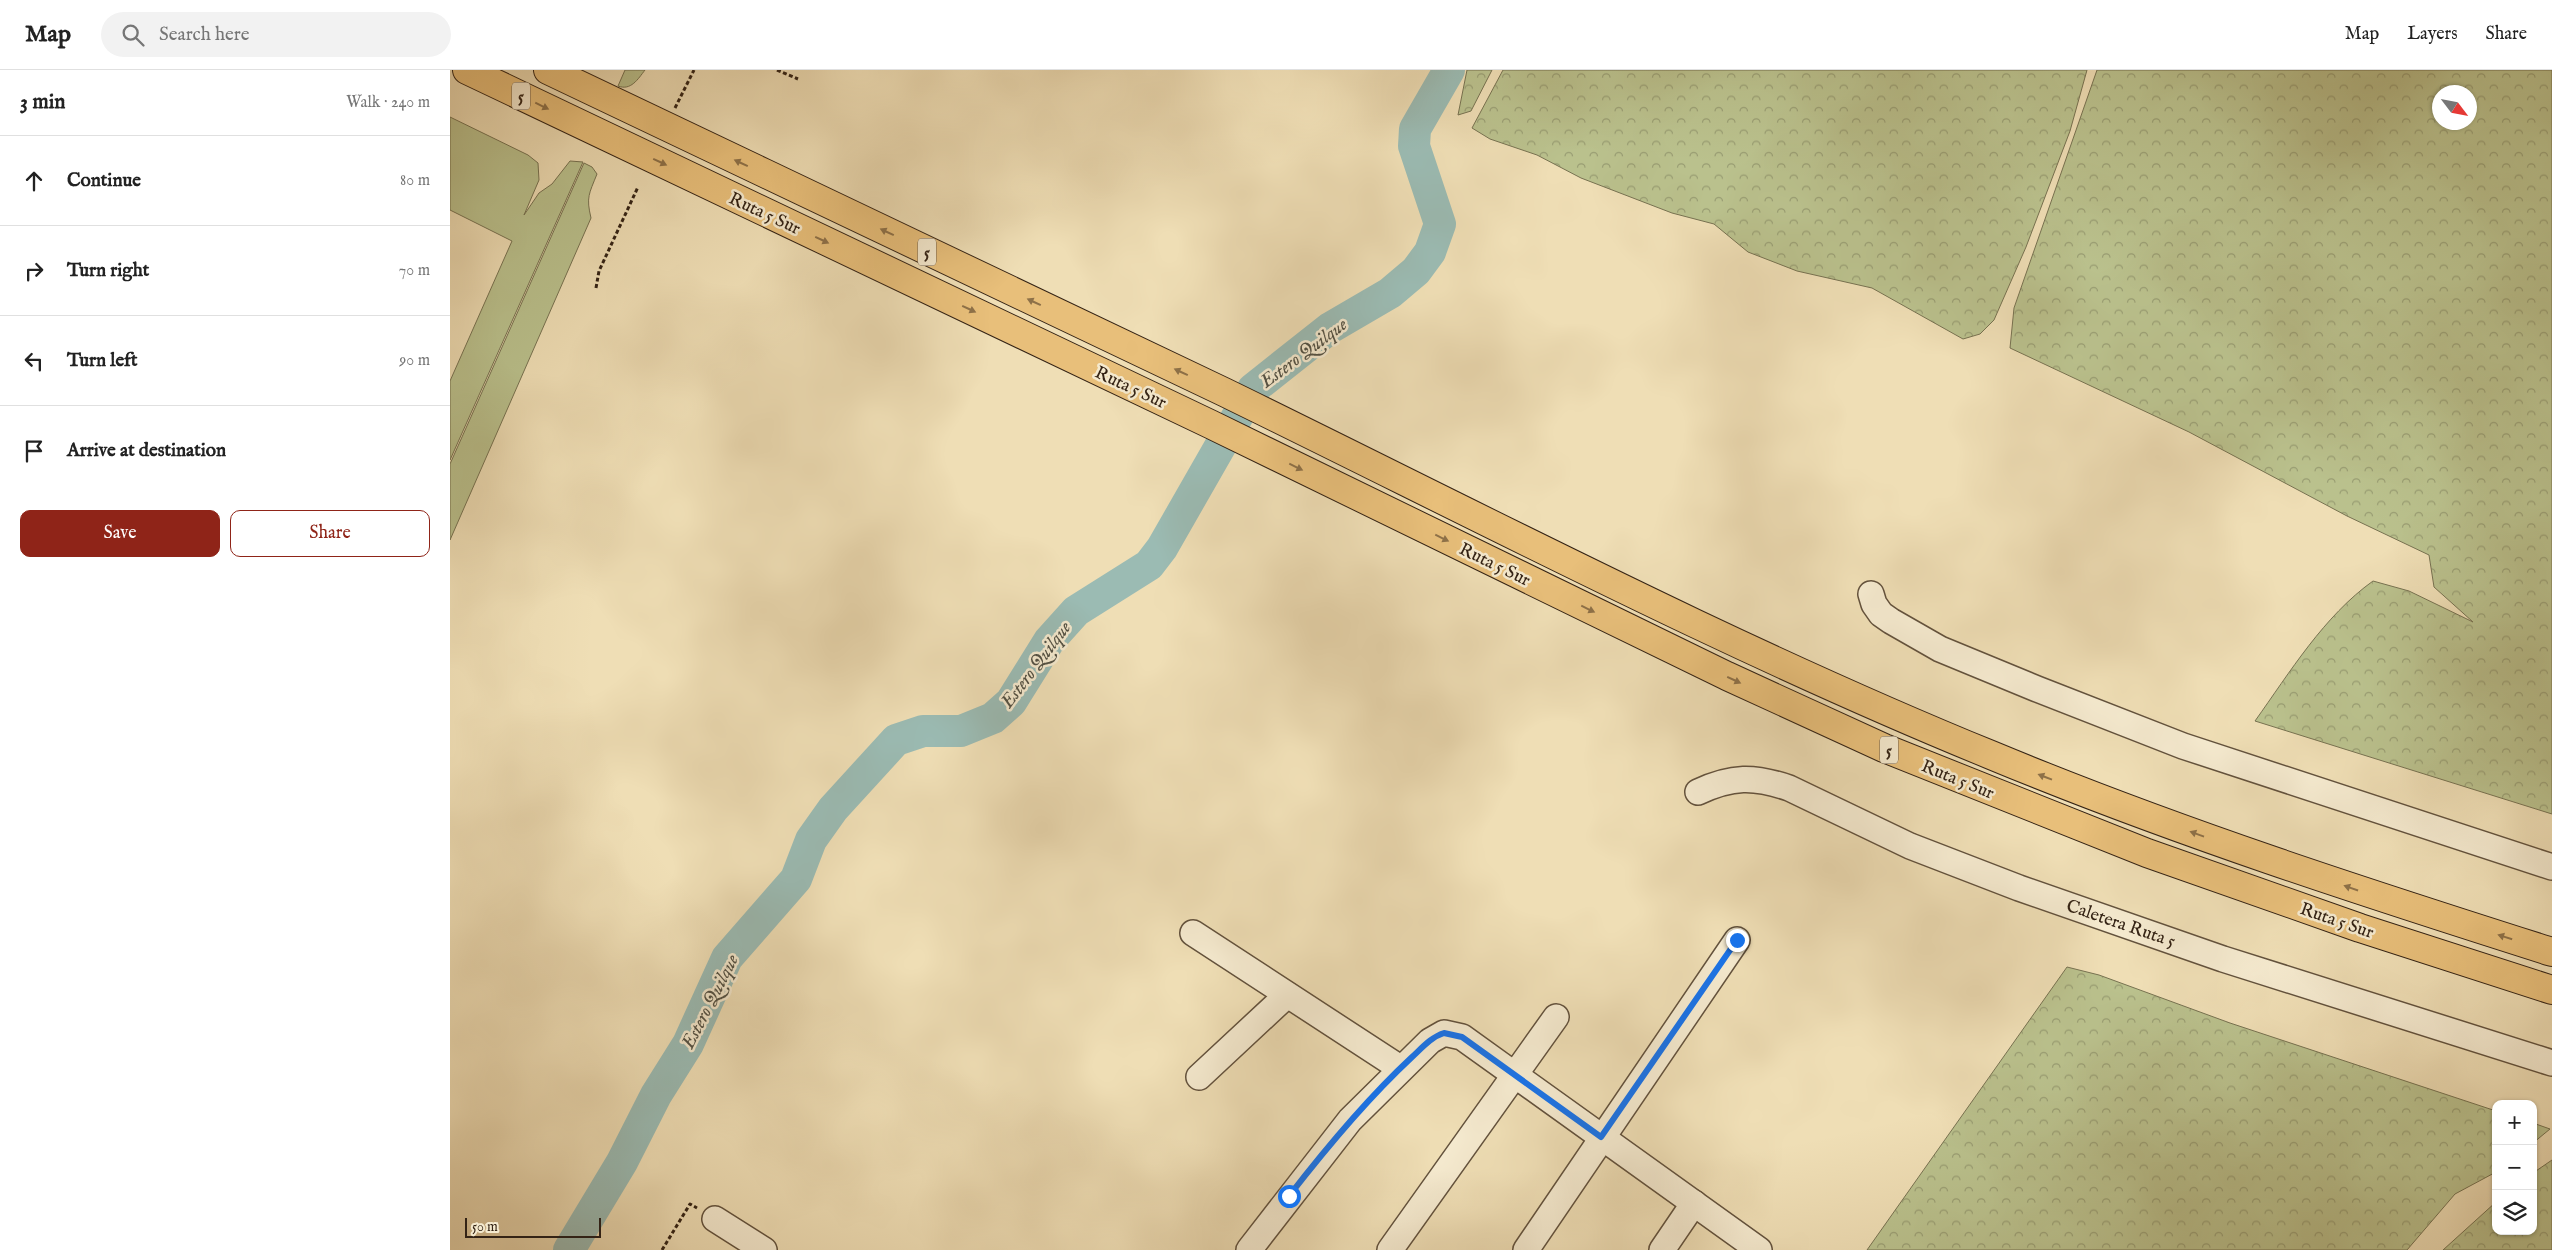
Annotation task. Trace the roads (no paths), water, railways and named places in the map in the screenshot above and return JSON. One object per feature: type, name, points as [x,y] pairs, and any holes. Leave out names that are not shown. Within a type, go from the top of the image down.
[{"type":"highway","name":"Ruta 5 Sur","points":[[467,70],[1210,424],[1727,676],[1939,772],[2075,826],[2226,882],[2360,928],[2552,990]]},
{"type":"highway","name":"Ruta 5 Sur","points":[[548,70],[1225,393],[1702,626],[1836,689],[1953,740],[2095,797],[2240,850],[2388,900],[2552,952]]},
{"type":"street","points":[[1871,594],[1874,604],[1881,614],[1891,622],[1940,649],[2037,690],[2183,746],[2552,867]]},
{"type":"street","name":"Caletera Ruta 5","points":[[1698,792],[1730,780],[1752,778],[1789,788],[1910,846],[2128,927],[2552,1063]]},
{"type":"street","points":[[1193,933],[1400,1068]]},
{"type":"street","points":[[1526,1250],[1601,1137],[1737,940]]},
{"type":"street","points":[[1199,1078],[1287,995]]},
{"type":"street","points":[[1390,1250],[1556,1017]]},
{"type":"street","points":[[1249,1250],[1334,1138],[1400,1068],[1439,1035],[1450,1033],[1462,1037],[1515,1074],[1759,1250]]},
{"type":"street","points":[[1662,1250],[1694,1203]]},
{"type":"street","points":[[715,1219],[764,1250]]},
{"type":"waterway","name":"Estero Quilque","points":[[569,1250],[622,1162],[656,1095],[688,1044],[727,958],[796,879],[811,840],[833,809],[896,740],[923,731],[961,731],[993,718],[1011,702],[1049,641],[1076,611],[1149,565],[1162,548],[1253,389],[1330,328],[1390,293],[1416,271],[1430,252],[1440,224],[1414,146],[1415,129],[1449,70]]}]
